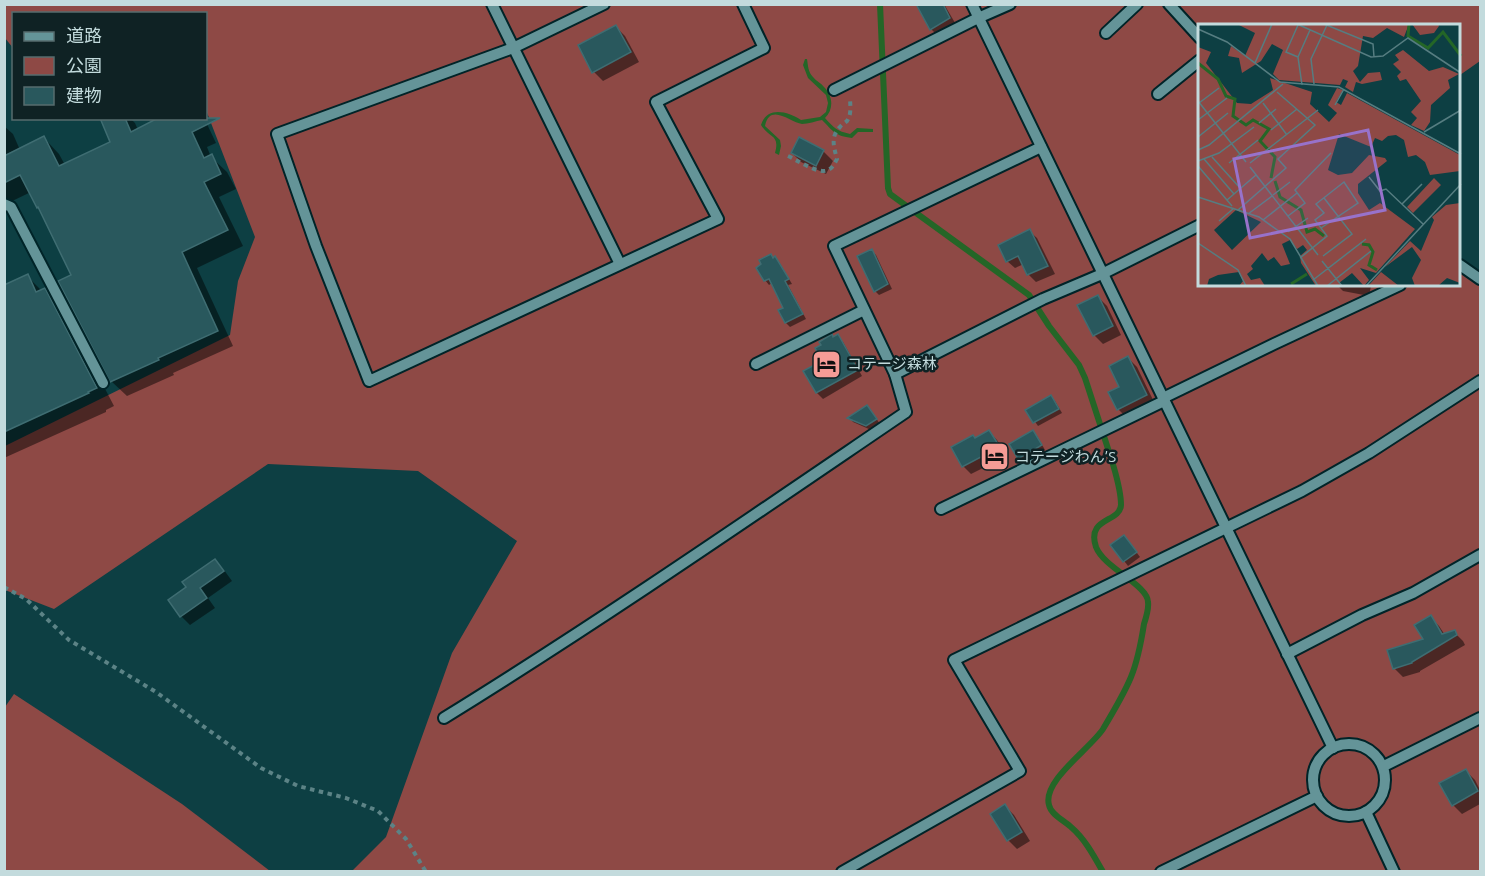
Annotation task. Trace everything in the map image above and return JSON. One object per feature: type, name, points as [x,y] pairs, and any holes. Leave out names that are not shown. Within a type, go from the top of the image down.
[{"type":"street","points":[[492,4],[620,264]]},
{"type":"street","points":[[604,4],[513,48],[277,134],[316,246],[369,381],[620,264],[673,242],[718,219],[657,102],[764,48],[743,4]]},
{"type":"street","points":[[972,4],[1333,748]]},
{"type":"street","points":[[834,90],[1010,4]]},
{"type":"street","points":[[1106,33],[1137,4]]},
{"type":"street","points":[[1168,4],[1198,36]]},
{"type":"street","points":[[1158,94],[1198,62]]},
{"type":"street","points":[[444,718],[665,576],[906,412],[895,374],[834,246],[1041,147]]},
{"type":"street","points":[[4,204],[11,207],[103,383]]},
{"type":"street","points":[[895,374],[1043,299],[1102,274],[1198,226]]},
{"type":"street","points":[[1461,266],[1480,279]]},
{"type":"street","points":[[941,509],[1274,344],[1399,286]]},
{"type":"street","points":[[756,364],[864,310]]},
{"type":"street","points":[[842,872],[1020,771],[954,660],[1302,491],[1369,453],[1480,381]]},
{"type":"street","points":[[1287,654],[1479,559]]},
{"type":"street","points":[[1384,766],[1480,718]]},
{"type":"street","points":[[1343,744],[1356,744],[1368,749],[1384,766],[1383,792],[1377,803],[1366,812],[1356,816],[1334,813],[1324,806],[1317,796],[1313,775],[1323,755],[1333,748],[1343,744]]},
{"type":"street","points":[[1161,872],[1317,796]]},
{"type":"street","points":[[1366,812],[1394,872]]},
{"type":"path","points":[[788,156],[824,172],[831,169],[837,159],[832,142],[835,133],[847,122],[851,113],[850,82]]},
{"type":"path","points":[[4,587],[26,599],[69,640],[156,692],[261,768],[298,786],[346,798],[378,811],[406,839],[426,872]]},
{"type":"green space","points":[[4,5],[1480,5],[1480,61],[1461,74],[1461,24],[1198,24],[1198,286],[1461,286],[1461,262],[1480,275],[1480,871],[352,871],[386,837],[452,653],[517,541],[418,471],[268,464],[54,609],[5,590],[5,446],[230,335],[238,281],[255,237],[207,113],[207,12],[12,12],[12,47],[5,38]]},
{"type":"green space","points":[[14,694],[182,804],[270,871],[5,871],[5,707]]},
{"type":"shaded area","points":[[807,59],[811,75],[829,94],[831,107],[825,118],[833,127],[850,134],[857,128],[873,129],[873,132],[858,132],[852,138],[846,137],[835,132],[822,120],[802,124],[781,116],[771,115],[765,126],[780,140],[779,155],[775,153],[775,139],[761,125],[768,115],[778,112],[790,114],[801,120],[820,117],[826,112],[828,103],[826,95],[808,78],[803,65]]},
{"type":"building","points":[[916,4],[943,4],[950,18],[930,30]]},
{"type":"building","points":[[616,25],[631,52],[592,73],[578,45]]},
{"type":"building","points":[[220,118],[192,132],[204,158],[212,154],[221,174],[204,182],[228,230],[182,252],[218,331],[110,382],[58,281],[71,275],[38,207],[20,175],[4,183],[4,156],[44,136],[59,166],[110,142],[101,120],[126,120],[131,132],[154,120]]},
{"type":"building","points":[[799,137],[824,150],[816,166],[791,153]]},
{"type":"building","points":[[1030,229],[1048,266],[1027,275],[1018,256],[1006,262],[998,245]]},
{"type":"building","points":[[872,249],[888,284],[874,292],[857,256]]},
{"type":"building","points":[[771,254],[773,258],[775,256],[789,279],[785,281],[803,314],[785,323],[778,310],[783,308],[769,279],[764,281],[756,268],[761,264],[759,260]]},
{"type":"building","points":[[28,274],[36,292],[45,288],[97,388],[4,432],[4,285]]},
{"type":"building","points":[[1098,295],[1113,326],[1093,336],[1077,305]]},
{"type":"building","points":[[832,334],[833,337],[838,334],[858,370],[816,393],[803,371],[822,361],[815,348],[821,345],[819,342]]},
{"type":"building","points":[[1128,356],[1147,395],[1117,410],[1108,392],[1119,387],[1109,366]]},
{"type":"building","points":[[1051,395],[1059,409],[1033,423],[1025,410]]},
{"type":"building","points":[[867,405],[877,419],[866,426],[847,418]]},
{"type":"building","points":[[989,430],[1000,447],[962,467],[951,447],[973,435],[975,438]]},
{"type":"building","points":[[1033,430],[1042,445],[1018,459],[1009,444]]},
{"type":"building","points":[[1124,535],[1137,552],[1123,562],[1110,545]]},
{"type":"building","points":[[215,559],[224,571],[200,588],[207,598],[180,617],[168,600],[186,587],[182,582]]},
{"type":"building","points":[[1431,615],[1442,634],[1455,630],[1457,635],[1412,663],[1393,669],[1387,650],[1423,639],[1414,625]]},
{"type":"building","points":[[1466,769],[1478,791],[1452,806],[1439,783]]},
{"type":"building","points":[[1005,804],[1022,832],[1007,841],[990,814]]},
{"type":"waterway","points":[[880,4],[890,194],[1029,295],[1079,365],[1117,477],[1121,505],[1119,511],[1099,525],[1096,530],[1094,537],[1096,547],[1108,562],[1141,589],[1146,596],[1147,613],[1136,664],[1121,697],[1103,729],[1060,775],[1049,796],[1052,812],[1081,837],[1103,872]]},
{"type":"place","name":"コテージ森林","points":[[826,364]]},
{"type":"place","name":"コテージわん’S","points":[[994,457]]}]
